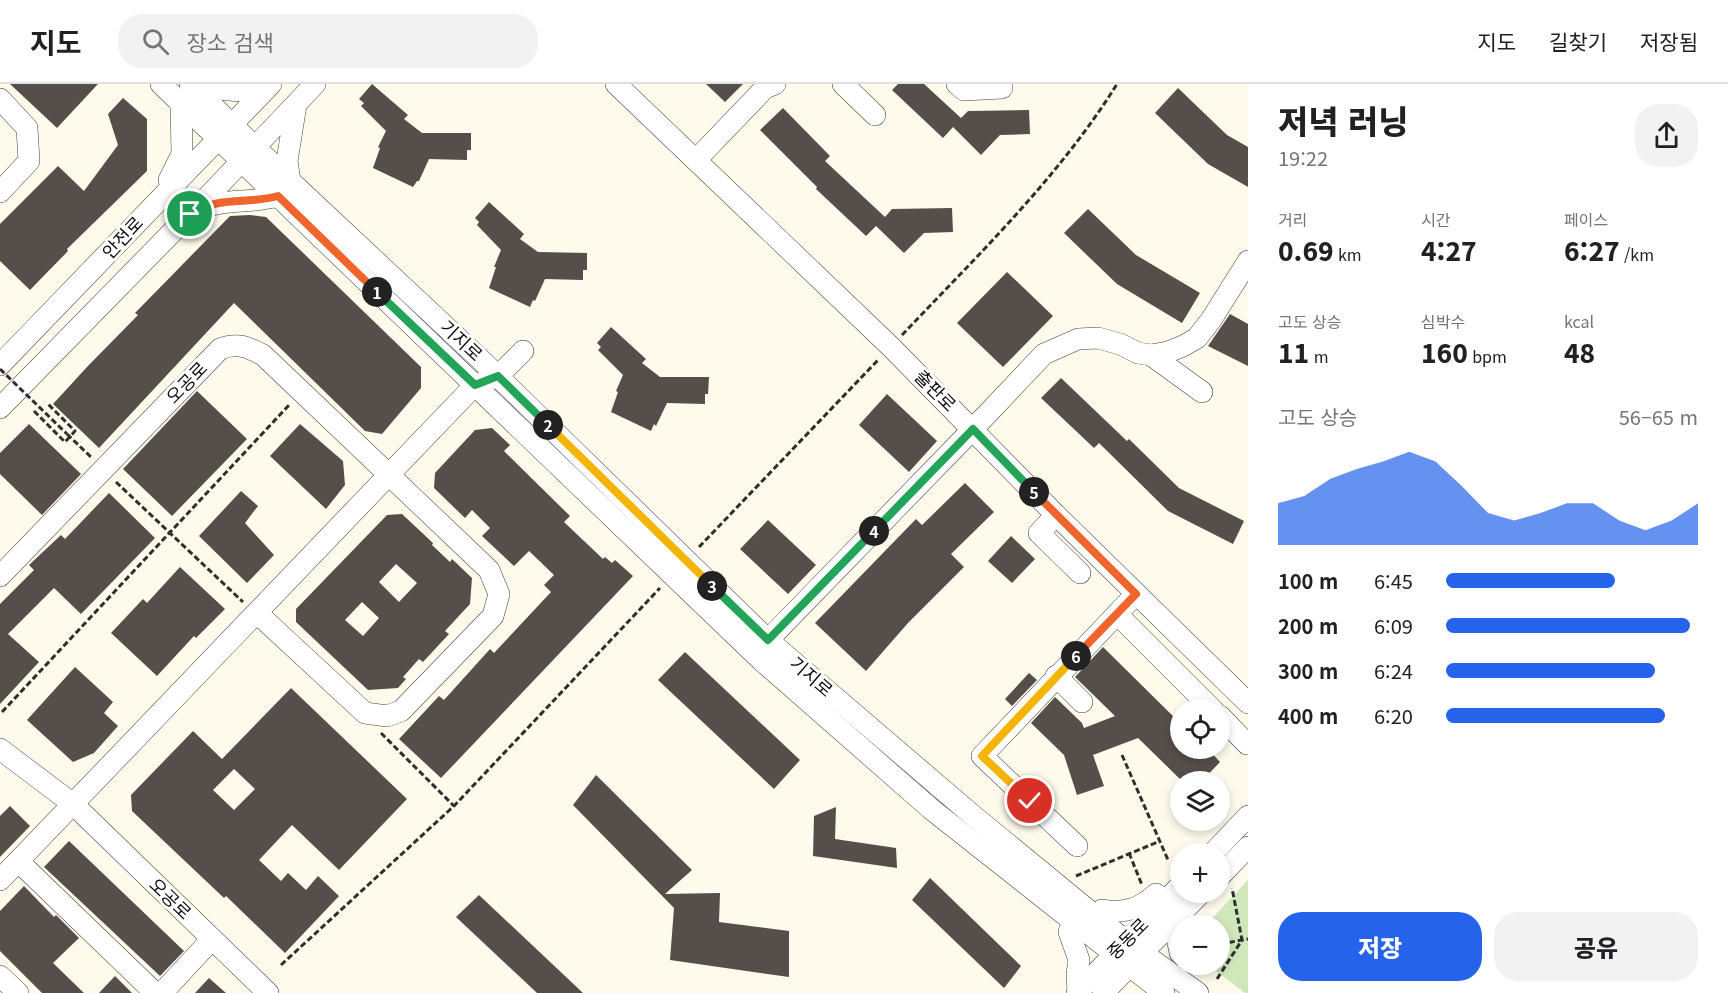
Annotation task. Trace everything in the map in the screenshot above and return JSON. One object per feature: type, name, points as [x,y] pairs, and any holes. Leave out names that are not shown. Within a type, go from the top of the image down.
[{"type":"street","name":"기지로","points":[[161,84],[188,91],[248,155],[498,376],[768,640],[970,813],[1095,915],[1158,992]]},
{"type":"street","points":[[0,408],[315,84]]},
{"type":"street","name":"출판로","points":[[616,84],[891,346],[1056,514],[1248,703]]},
{"type":"street","points":[[696,160],[765,88],[775,84]]},
{"type":"street","points":[[843,84],[875,115]]},
{"type":"street","points":[[957,84],[964,90],[1002,88]]},
{"type":"street","points":[[162,195],[182,154],[188,91],[241,91],[261,85]]},
{"type":"street","name":"안전로","points":[[0,367],[225,131],[261,85]]},
{"type":"street","points":[[0,99],[27,128],[29,161],[0,192]]},
{"type":"street","points":[[190,214],[213,203],[262,200],[284,188],[296,105]]},
{"type":"street","name":"기지로","points":[[284,188],[475,385],[761,660],[932,809],[1073,922],[1194,990]]},
{"type":"street","points":[[768,640],[1044,354],[1078,339],[1098,338],[1120,344],[1138,353],[1151,355],[1168,352],[1197,338],[1218,310],[1248,261]]},
{"type":"street","name":"오공로","points":[[0,576],[220,349],[227,346],[245,345],[263,355],[489,570],[499,594],[493,616],[401,711],[387,716],[365,713],[250,608]]},
{"type":"street","points":[[0,880],[73,804],[250,608],[389,476],[475,385],[498,376],[523,351]]},
{"type":"street","points":[[1151,355],[1202,392]]},
{"type":"street","points":[[1056,514],[1039,533],[1080,573]]},
{"type":"street","points":[[1077,846],[982,756],[1136,594]]},
{"type":"street","points":[[1117,614],[1202,699]]},
{"type":"street","points":[[1056,676],[1082,702]]},
{"type":"street","points":[[1230,726],[1247,744]]},
{"type":"street","name":"오공로","points":[[0,749],[73,804],[268,993]]},
{"type":"street","points":[[1222,843],[1248,816]]},
{"type":"street","points":[[1230,873],[1248,847]]},
{"type":"street","points":[[18,861],[155,993]]},
{"type":"street","points":[[1095,915],[1102,910],[1125,912],[1146,903],[1156,894],[1173,907],[1179,915]]},
{"type":"street","name":"중동로","points":[[1173,907],[1174,903]]},
{"type":"street","name":"중동로","points":[[1077,992],[1128,954],[1173,907],[1181,903]]},
{"type":"street","points":[[1073,922],[1069,932],[1079,960],[1077,992]]},
{"type":"street","points":[[162,993],[212,939]]},
{"type":"street","name":"중동로","points":[[1103,993],[1128,954]]},
{"type":"street","points":[[1190,975],[1195,981],[1194,990]]},
{"type":"street","points":[[0,976],[18,993]]},
{"type":"path","points":[[697,549],[999,233],[1063,160],[1092,123],[1117,84]]},
{"type":"path","points":[[0,367],[103,469],[250,608]]},
{"type":"path","points":[[2,712],[293,401]]},
{"type":"path","points":[[34,411],[65,442],[75,431],[47,403]]},
{"type":"path","points":[[281,965],[454,806],[661,586]]},
{"type":"path","points":[[379,732],[454,806]]},
{"type":"path","points":[[1122,755],[1168,860]]},
{"type":"path","points":[[1072,878],[1160,841]]},
{"type":"path","points":[[1129,853],[1143,887]]},
{"type":"path","points":[[1217,979],[1242,940],[1230,898]]},
{"type":"path","points":[[1230,942],[1248,939]]},
{"type":"green space","points":[[1248,880],[1248,993],[1221,975],[1230,975],[1230,915],[1215,915],[1227,903],[1230,903],[1230,899]]},
{"type":"building","points":[[10,84],[98,84],[57,128]]},
{"type":"building","points":[[372,84],[408,115],[404,119],[422,133],[471,133],[471,150],[467,150],[467,160],[429,159],[419,181],[413,187],[373,168],[380,148],[378,147],[386,131],[361,106],[364,103],[359,99]]},
{"type":"building","points":[[706,84],[743,84],[725,102]]},
{"type":"building","points":[[898,84],[924,84],[961,118],[968,111],[1029,110],[1030,134],[1000,135],[981,155],[953,127],[943,138],[892,90]]},
{"type":"building","points":[[1178,88],[1227,135],[1248,147],[1248,187],[1208,164],[1155,113]]},
{"type":"building","points":[[123,98],[147,119],[147,171],[67,249],[68,251],[30,290],[0,261],[0,224],[58,166],[84,191],[118,145],[108,114]]},
{"type":"building","points":[[783,108],[830,156],[825,161],[885,217],[892,209],[952,208],[953,232],[924,233],[904,253],[876,226],[866,236],[816,189],[817,187],[760,130]]},
{"type":"building","points":[[489,202],[524,234],[520,239],[538,252],[587,253],[587,270],[583,270],[583,280],[545,279],[530,307],[489,288],[501,250],[477,225],[479,222],[475,218]]},
{"type":"building","points":[[1088,209],[1136,255],[1200,293],[1182,323],[1117,284],[1064,233]]},
{"type":"building","points":[[230,216],[266,217],[421,367],[421,388],[382,434],[365,431],[234,303],[99,448],[53,404],[138,315],[135,313]]},
{"type":"building","points":[[1007,272],[1053,316],[1003,367],[957,323]]},
{"type":"building","points":[[1230,314],[1248,324],[1248,366],[1208,346]]},
{"type":"building","points":[[611,327],[646,359],[642,363],[660,377],[709,377],[705,404],[667,403],[656,426],[654,424],[651,431],[611,412],[623,375],[598,350],[601,347],[597,343]]},
{"type":"building","points":[[1061,378],[1179,488],[1244,521],[1233,544],[1168,511],[1099,443],[1094,448],[1041,398]]},
{"type":"building","points":[[197,391],[247,439],[172,516],[123,469]]},
{"type":"building","points":[[887,394],[937,441],[909,472],[859,425]]},
{"type":"building","points":[[29,424],[81,474],[42,515],[0,474],[0,453]]},
{"type":"building","points":[[300,424],[343,461],[345,485],[326,509],[270,456]]},
{"type":"building","points":[[492,428],[510,445],[504,451],[570,516],[564,522],[603,559],[605,557],[612,563],[615,560],[633,576],[441,778],[399,739],[439,696],[444,700],[490,649],[494,653],[551,592],[544,585],[554,575],[529,551],[514,566],[482,536],[490,528],[472,510],[465,518],[434,488],[435,473],[475,430]]},
{"type":"building","points":[[965,483],[994,512],[951,554],[964,567],[908,623],[866,671],[815,623],[916,519],[922,525]]},
{"type":"building","points":[[241,491],[258,506],[245,523],[274,555],[247,583],[199,536]]},
{"type":"building","points":[[109,493],[155,538],[81,614],[54,588],[8,634],[39,662],[0,704],[0,604],[34,570],[29,565],[61,535],[65,539]]},
{"type":"building","points":[[402,514],[450,562],[452,559],[472,578],[470,604],[445,631],[449,634],[423,662],[419,659],[403,677],[406,679],[398,688],[368,690],[296,622],[296,609],[387,515]],"holes":[[[396,564],[417,583],[399,602],[379,582]],[[362,602],[379,618],[363,636],[345,620]]]},
{"type":"building","points":[[768,520],[816,565],[788,594],[740,549]]},
{"type":"building","points":[[1011,536],[1035,559],[1012,583],[988,561]]},
{"type":"building","points":[[180,567],[225,609],[196,638],[194,636],[157,676],[111,633],[143,599],[147,603]]},
{"type":"building","points":[[1103,647],[1170,713],[1170,759],[1217,759],[1220,762],[1211,771],[1172,771],[1138,738],[1093,755],[1104,786],[1077,795],[1064,755],[1031,723],[1055,697],[1082,723],[1084,728],[1115,716],[1075,677]]},
{"type":"building","points":[[685,652],[800,760],[774,789],[658,680]]},
{"type":"building","points":[[75,667],[113,702],[104,713],[118,726],[94,753],[73,762],[27,720]]},
{"type":"building","points":[[1029,673],[1037,680],[1012,706],[1005,699]]},
{"type":"building","points":[[291,688],[407,799],[339,870],[292,825],[259,860],[281,881],[288,873],[306,890],[318,876],[339,896],[285,953],[132,811],[131,795],[193,731],[222,759]],"holes":[[[234,769],[255,789],[234,810],[213,790]]]},
{"type":"building","points":[[596,775],[692,870],[665,894],[720,893],[719,922],[789,931],[789,977],[670,960],[674,908],[573,805]]},
{"type":"building","points":[[10,806],[30,826],[0,857],[0,816]]},
{"type":"building","points":[[836,807],[835,839],[896,848],[897,868],[813,856],[814,816]]},
{"type":"building","points":[[69,841],[184,951],[160,976],[44,867]]},
{"type":"building","points":[[930,878],[1021,966],[1004,988],[912,900]]},
{"type":"building","points":[[24,886],[54,917],[56,915],[79,938],[53,963],[84,993],[42,993],[0,951],[0,911]]},
{"type":"building","points":[[479,895],[583,993],[537,993],[456,917]]},
{"type":"building","points":[[115,976],[132,993],[99,993]]},
{"type":"building","points":[[209,978],[226,993],[195,993]]},
{"type":"route","points":[[190,214],[213,203],[262,200],[278,196],[475,385],[498,376],[768,640],[973,429],[1136,594],[982,756],[1030,801]]}]
